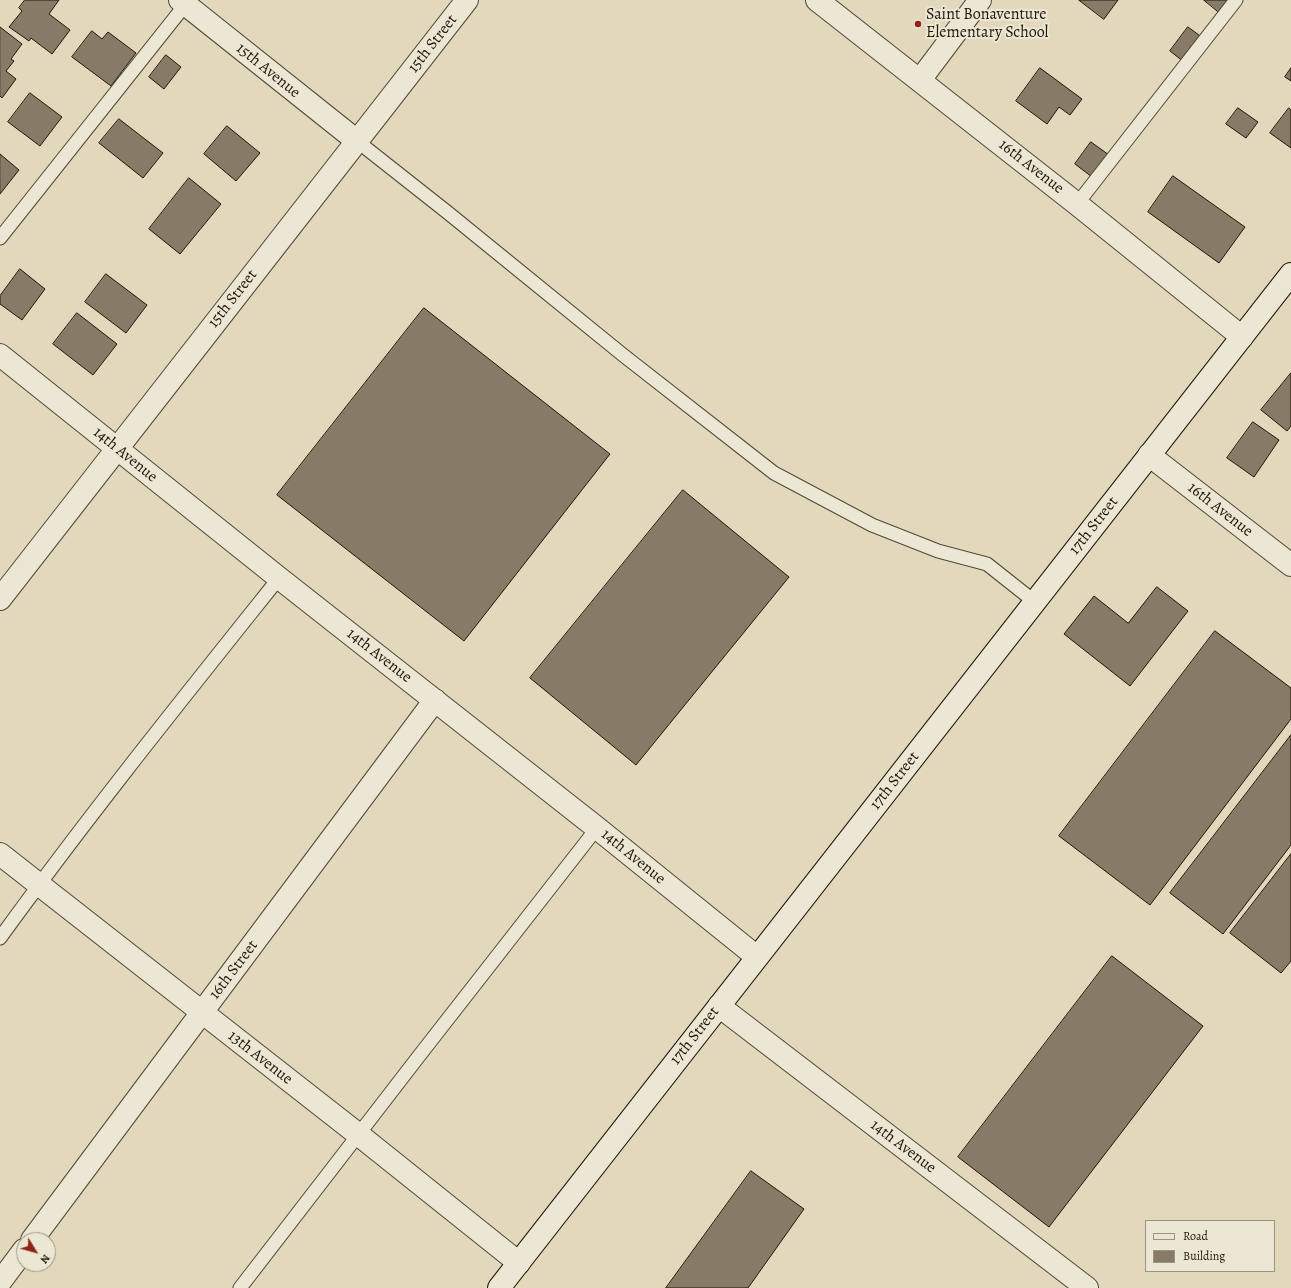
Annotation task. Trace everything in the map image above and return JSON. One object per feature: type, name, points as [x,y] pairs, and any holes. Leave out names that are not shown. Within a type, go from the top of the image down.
[{"type":"street","name":"15th Street","points":[[0,599],[467,0]]},
{"type":"street","name":"16th Avenue","points":[[817,0],[1077,204],[1242,337]]},
{"type":"street","points":[[920,80],[980,0]]},
{"type":"street","name":"15th Avenue","points":[[185,1],[357,141]]},
{"type":"street","name":"17th Street","points":[[499,1288],[1291,274]]},
{"type":"street","name":"14th Avenue","points":[[0,355],[279,578],[597,828],[757,957]]},
{"type":"street","name":"16th Avenue","points":[[1150,455],[1291,565]]},
{"type":"street","name":"16th Street","points":[[38,1232],[435,700]]},
{"type":"street","name":"13th Avenue","points":[[0,854],[519,1262]]},
{"type":"street","name":"14th Avenue","points":[[719,1006],[1087,1288]]},
{"type":"street","points":[[0,1282],[16,1261]]},
{"type":"lane","points":[[1077,204],[1236,0]]},
{"type":"lane","points":[[0,238],[185,1]]},
{"type":"lane","points":[[357,141],[623,355],[774,473],[872,525],[938,551],[987,564],[1035,602]]},
{"type":"lane","points":[[0,938],[39,884],[199,678],[279,578]]},
{"type":"lane","points":[[240,1288],[597,828]]},
{"type":"building","points":[[25,0],[59,0],[49,14],[70,30],[52,54],[31,38],[29,41],[9,27],[22,11],[19,8]]},
{"type":"building","points":[[1079,0],[1118,0],[1104,19]]},
{"type":"building","points":[[1204,0],[1230,0],[1220,13]]},
{"type":"building","points":[[0,27],[22,44],[11,59],[14,61],[6,71],[16,79],[2,98],[0,96]]},
{"type":"building","points":[[1188,27],[1203,38],[1184,62],[1170,51]]},
{"type":"building","points":[[92,31],[102,39],[108,32],[136,53],[111,86],[72,57]]},
{"type":"building","points":[[166,55],[181,67],[164,89],[149,77]]},
{"type":"building","points":[[1040,68],[1082,99],[1070,115],[1059,107],[1047,124],[1016,101]]},
{"type":"building","points":[[1291,68],[1291,81],[1285,77]]},
{"type":"building","points":[[30,93],[62,117],[40,146],[8,122]]},
{"type":"building","points":[[1238,108],[1258,122],[1246,138],[1226,124]]},
{"type":"building","points":[[1289,108],[1291,110],[1291,148],[1270,133]]},
{"type":"building","points":[[119,119],[163,153],[143,178],[99,143]]},
{"type":"building","points":[[227,126],[260,153],[236,181],[204,154]]},
{"type":"building","points":[[1091,142],[1109,155],[1092,177],[1075,164]]},
{"type":"building","points":[[0,154],[19,170],[0,194]]},
{"type":"building","points":[[1173,176],[1245,227],[1219,263],[1148,212]]},
{"type":"building","points":[[189,178],[221,204],[180,254],[149,229]]},
{"type":"building","points":[[20,269],[45,289],[22,320],[0,304],[0,296]]},
{"type":"building","points":[[106,274],[147,305],[126,333],[85,302]]},
{"type":"building","points":[[424,308],[610,454],[464,641],[277,495]]},
{"type":"building","points":[[77,313],[117,344],[93,375],[53,344]]},
{"type":"building","points":[[1291,373],[1291,426],[1287,431],[1261,410]]},
{"type":"building","points":[[1253,422],[1279,440],[1254,477],[1227,458]]},
{"type":"building","points":[[683,490],[789,577],[636,765],[530,678]]},
{"type":"building","points":[[1157,587],[1188,611],[1130,686],[1064,634],[1094,596],[1128,623]]},
{"type":"building","points":[[1215,631],[1291,688],[1291,719],[1150,905],[1059,836]]},
{"type":"building","points":[[1291,735],[1291,845],[1223,934],[1170,893]]},
{"type":"building","points":[[1291,854],[1291,961],[1281,973],[1230,933]]},
{"type":"building","points":[[1112,956],[1203,1026],[1049,1227],[958,1157]]},
{"type":"building","points":[[751,1171],[804,1209],[748,1288],[666,1288]]},
{"type":"place","name":"Saint Bonaventure Elementary School","points":[[918,24]]}]
